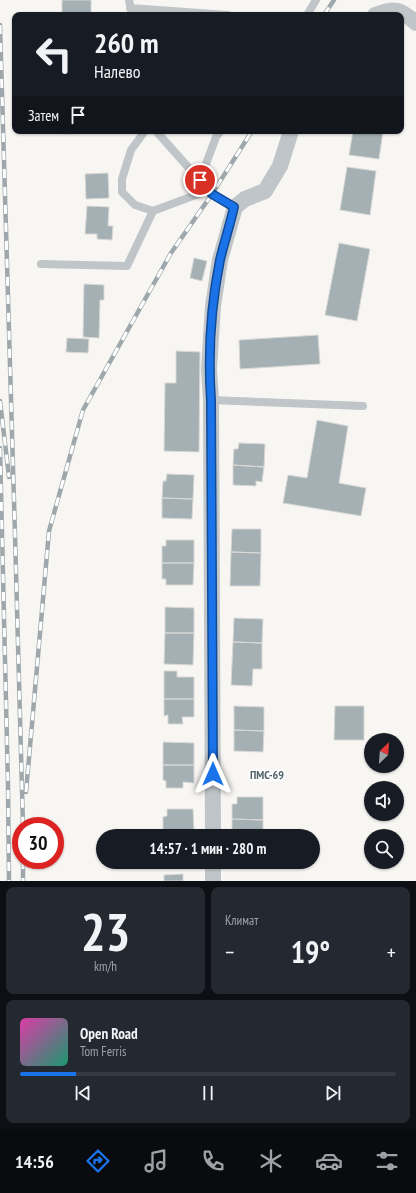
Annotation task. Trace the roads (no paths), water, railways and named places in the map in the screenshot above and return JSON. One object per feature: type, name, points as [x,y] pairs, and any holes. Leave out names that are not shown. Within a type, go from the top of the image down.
[{"type":"street","points":[[384,12],[390,10],[399,12]]},
{"type":"street","points":[[404,13],[416,23]]},
{"type":"street","points":[[213,829],[211,400],[209,370],[214,306],[220,260],[234,207],[245,198],[265,191],[280,166],[290,134]]},
{"type":"street","points":[[213,869],[213,881]]},
{"type":"lane","points":[[309,12],[316,0]]},
{"type":"lane","points":[[130,8],[184,12]]},
{"type":"lane","points":[[143,134],[131,150],[122,179],[122,192],[135,206],[153,211],[209,190]]},
{"type":"lane","points":[[159,134],[212,194],[234,207]]},
{"type":"lane","points":[[200,180],[218,134]]},
{"type":"lane","points":[[41,264],[126,266],[153,211]]},
{"type":"lane","points":[[211,400],[363,406]]},
{"type":"railway","points":[[326,12],[334,0]]},
{"type":"railway","points":[[0,25],[23,817]]},
{"type":"railway","points":[[26,792],[49,531],[83,410],[171,253],[212,194],[250,134]]},
{"type":"railway","points":[[0,401],[9,477]]},
{"type":"railway","points":[[0,448],[9,881]]},
{"type":"railway","points":[[23,869],[23,881]]},
{"type":"district","name":"ПМС-69","points":[[267,775]]}]
